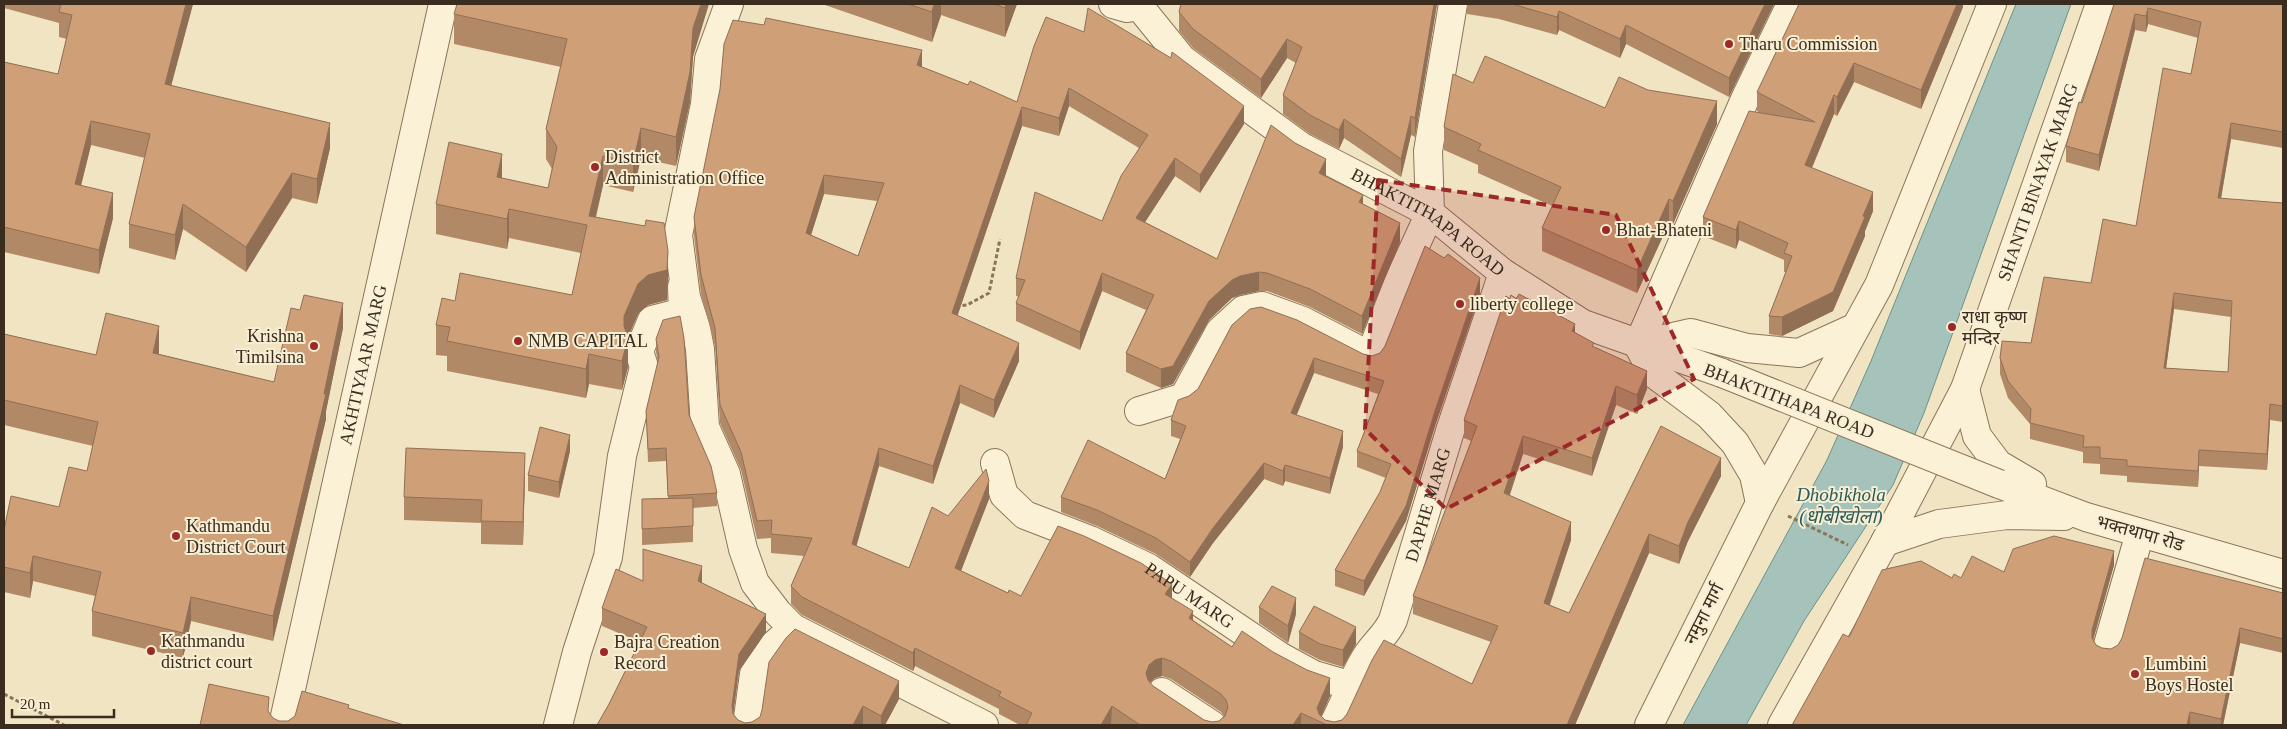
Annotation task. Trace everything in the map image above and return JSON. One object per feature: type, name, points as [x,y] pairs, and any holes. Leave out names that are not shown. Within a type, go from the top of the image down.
[{"type":"street","name":"AKHTIYAAR MARG","points":[[283,725],[442,4]]},
{"type":"street","points":[[729,4],[709,59],[705,104],[678,235],[686,297],[696,328],[700,349],[705,427],[726,474],[743,549],[755,583],[778,613],[793,628],[984,725]]},
{"type":"street","points":[[1139,411],[1184,397],[1220,331],[1243,310],[1262,306],[1303,321],[1370,356],[1398,283],[1430,213],[1428,151],[1453,4]]},
{"type":"street","points":[[1760,503],[1754,475],[1735,443],[1709,415],[1652,373],[1638,345],[1744,99],[1791,4]]},
{"type":"street","name":"नमुना मार्ग","points":[[1649,725],[1760,503],[1879,285],[1992,4]]},
{"type":"street","name":"SHANTI BINAYAK MARG","points":[[1782,725],[1880,550],[1965,389],[2100,4]]},
{"type":"street","name":"BHAKTITHAPA ROAD","points":[[1132,5],[1182,59],[1302,147],[1430,213],[1503,273],[1583,324],[1638,345],[1722,373],[1999,484]]},
{"type":"street","points":[[558,725],[577,652],[608,557],[622,456],[644,367],[639,351],[652,320],[683,312],[681,263]]},
{"type":"street","name":"DAPHE MARG","points":[[1333,725],[1343,709],[1367,655],[1388,631],[1393,620],[1450,431],[1503,273]]},
{"type":"street","points":[[1638,345],[1691,333],[1746,348],[1799,353],[1854,328]]},
{"type":"street","points":[[1965,389],[1976,436],[1998,464],[2086,517]]},
{"type":"street","name":"PAPU MARG","points":[[996,463],[1004,495],[1025,515],[1090,540],[1149,568],[1281,657],[1314,675],[1352,686]]},
{"type":"street","name":"भक्तथापा रोड","points":[[1999,484],[2086,517],[2283,574]]},
{"type":"street","points":[[1880,550],[1939,524],[1949,522],[2007,515],[2086,517]]},
{"type":"street","points":[[2107,648],[2140,533]]},
{"type":"street","points":[[747,725],[754,674],[774,645],[793,628]]},
{"type":"street","points":[[1162,692],[1212,725]]},
{"type":"path","points":[[954,307],[967,305],[989,293],[1000,239]]},
{"type":"path","points":[[1760,503],[1880,550]]},
{"type":"path","points":[[4,694],[64,725]]},
{"type":"highlighted area","points":[[1378,180],[1616,215],[1694,379],[1446,509],[1365,429]]},
{"type":"water","name":"Dhobikhola (धोबीखोला)","points":[[2016,4],[2071,4],[1924,413],[1893,485],[1804,621],[1746,725],[1683,725],[1827,460],[1871,361]]},
{"type":"building","points":[[61,4],[186,4],[165,84],[330,123],[317,179],[292,173],[246,247],[183,204],[175,235],[129,224],[150,134],[91,121],[75,184],[113,193],[99,250],[4,227],[4,62],[58,74],[72,15],[59,12]]},
{"type":"building","points":[[457,4],[701,4],[693,28],[690,72],[676,137],[641,128],[633,163],[603,156],[589,216],[645,226],[646,220],[664,223],[668,251],[667,270],[648,275],[638,284],[624,316],[624,326],[628,338],[622,361],[589,354],[586,369],[447,341],[450,327],[436,325],[442,298],[455,301],[460,273],[572,295],[587,225],[509,209],[507,219],[436,204],[449,142],[502,154],[497,177],[548,188],[557,147],[546,129],[567,39],[454,14]]},
{"type":"building","points":[[908,4],[934,4],[932,12]]},
{"type":"building","points":[[994,4],[1006,4],[1005,8]]},
{"type":"building","points":[[1181,4],[1434,4],[1415,118],[1411,116],[1401,159],[1344,119],[1339,130],[1310,115],[1283,95],[1302,47],[1287,39],[1261,79],[1193,29],[1179,12]]},
{"type":"building","points":[[1512,4],[1765,4],[1729,78],[1626,25],[1620,39],[1559,11],[1557,17]]},
{"type":"building","points":[[1799,4],[1957,4],[1921,90],[1854,63],[1837,97],[1834,95],[1805,165],[1873,192],[1863,216],[1865,217],[1833,292],[1782,317],[1769,316],[1792,256],[1784,253],[1788,243],[1739,221],[1736,230],[1703,217],[1749,111],[1815,122],[1757,92]]},
{"type":"building","points":[[2114,4],[2283,4],[2283,132],[2231,123],[2218,198],[2283,203],[2283,406],[2270,404],[2267,454],[2199,450],[2198,471],[2127,466],[2127,460],[2100,458],[2100,447],[2083,447],[2084,436],[2030,423],[2031,409],[2008,381],[2000,358],[2002,341],[2031,343],[2044,277],[2091,283],[2103,219],[2136,226],[2163,68],[2191,74],[2201,22],[2148,8],[2146,16],[2135,14],[2099,155],[2066,146],[2079,102],[2082,103]],"holes":[[[2174,293],[2232,301],[2228,372],[2164,368]]]},
{"type":"building","points":[[1088,8],[1171,58],[1172,52],[1244,106],[1200,175],[1175,158],[1136,218],[1217,259],[1271,125],[1295,143],[1326,159],[1319,173],[1363,195],[1359,202],[1400,223],[1362,316],[1310,289],[1267,273],[1259,272],[1240,276],[1232,280],[1209,301],[1173,366],[1161,369],[1126,353],[1154,295],[1102,273],[1080,332],[1016,303],[1025,280],[1016,278],[1035,192],[1102,221],[1121,176],[1148,135],[1069,88],[1059,118],[1022,107],[952,313],[1019,343],[994,400],[960,385],[933,466],[879,448],[852,544],[909,568],[932,507],[948,516],[986,469],[989,481],[955,568],[1008,593],[1009,590],[1021,596],[1058,526],[1141,563],[1172,584],[1165,594],[1193,611],[1189,618],[1232,647],[1242,631],[1273,652],[1307,670],[1330,678],[1317,708],[1319,714],[1325,720],[1334,722],[1342,720],[1347,714],[1372,660],[1384,640],[1472,684],[1498,626],[1413,596],[1477,426],[1464,420],[1506,296],[1514,302],[1519,294],[1575,324],[1572,331],[1594,343],[1592,346],[1647,371],[1637,395],[1616,386],[1592,458],[1523,436],[1504,493],[1571,522],[1544,603],[1569,613],[1661,426],[1721,458],[1688,522],[1679,546],[1649,534],[1567,725],[1327,725],[1301,713],[1293,725],[1140,725],[1112,706],[1101,725],[1026,725],[1032,713],[999,696],[1001,692],[915,648],[913,653],[802,597],[791,586],[812,538],[771,534],[772,520],[757,521],[741,452],[720,405],[715,328],[701,275],[694,217],[720,89],[724,44],[733,20],[764,25],[766,18],[922,50],[917,65],[968,85],[970,81],[1017,102],[1034,46],[1046,17],[1084,32]],"holes":[[[824,175],[884,183],[858,256],[806,233]],[[1162,658],[1171,661],[1221,694],[1226,700],[1228,707],[1225,716],[1219,721],[1204,720],[1153,686],[1148,680],[1146,673],[1149,665],[1155,660]]]},
{"type":"building","points":[[1485,56],[1605,108],[1619,77],[1648,90],[1717,101],[1673,201],[1669,199],[1637,270],[1542,228],[1561,187],[1478,150],[1481,144],[1444,127],[1453,74],[1473,83]]},
{"type":"building","points":[[1425,246],[1444,258],[1448,254],[1480,278],[1435,411],[1406,506],[1364,581],[1335,570],[1380,492],[1391,464],[1357,451],[1384,381],[1314,358],[1291,413],[1343,431],[1330,478],[1285,465],[1283,471],[1264,463],[1213,528],[1190,562],[1156,538],[1097,510],[1061,497],[1088,440],[1165,479],[1186,426],[1171,420],[1178,400],[1189,396],[1198,389],[1232,325],[1250,309],[1261,307],[1297,320],[1363,354],[1372,356],[1380,353],[1385,346]]},
{"type":"building","points":[[304,295],[343,303],[324,394],[326,394],[273,616],[191,597],[183,633],[92,611],[101,572],[33,556],[30,573],[4,567],[4,530],[11,496],[59,507],[69,467],[87,471],[98,422],[4,400],[4,334],[96,355],[106,313],[159,326],[153,353],[274,382],[291,308],[300,310]]},
{"type":"building","points":[[680,316],[684,338],[689,415],[711,466],[717,493],[668,496],[666,448],[648,449],[646,411],[659,357],[656,339],[663,320]]},
{"type":"building","points":[[540,427],[570,435],[559,482],[528,475]]},
{"type":"building","points":[[406,448],[525,453],[523,522],[481,521],[482,500],[404,497]]},
{"type":"building","points":[[693,498],[693,526],[642,529],[642,499]]},
{"type":"building","points":[[2054,536],[2114,551],[2092,630],[2092,638],[2096,645],[2102,648],[2111,649],[2118,645],[2122,638],[2145,558],[2283,593],[2283,639],[2240,628],[2221,719],[2190,712],[2187,725],[1792,725],[1843,634],[1849,637],[1882,570],[1921,561],[1952,578],[1954,574],[1961,578],[1972,556],[2004,572],[2013,549]]},
{"type":"building","points":[[643,549],[702,566],[698,581],[766,614],[739,654],[732,706],[733,714],[738,720],[745,723],[752,722],[760,717],[769,662],[795,629],[899,681],[881,716],[863,706],[853,725],[597,725],[647,627],[602,608],[616,569],[643,581]]},
{"type":"building","points":[[1272,586],[1296,598],[1288,626],[1259,607]]},
{"type":"building","points":[[1314,606],[1356,627],[1343,650],[1320,644],[1299,632]]},
{"type":"building","points":[[209,684],[269,697],[268,711],[273,718],[279,721],[288,721],[295,716],[302,691],[349,705],[348,708],[404,725],[200,725]]},
{"type":"place","name":"Tharu Commission","points":[[1729,44]]},
{"type":"place","name":"District Administration Office","points":[[595,167]]},
{"type":"place","name":"Bhat-Bhateni","points":[[1606,230]]},
{"type":"place","name":"liberty college","points":[[1460,304]]},
{"type":"place","name":"राधा कृष्ण मन्दिर","points":[[1952,327]]},
{"type":"place","name":"NMB CAPITAL","points":[[518,341]]},
{"type":"place","name":"Krishna Timilsina","points":[[314,346]]},
{"type":"place","name":"Kathmandu District Court","points":[[176,536]]},
{"type":"place","name":"Kathmandu district court","points":[[151,651]]},
{"type":"place","name":"Bajra Creation Record","points":[[604,652]]},
{"type":"place","name":"Lumbini Boys Hostel","points":[[2135,674]]}]
